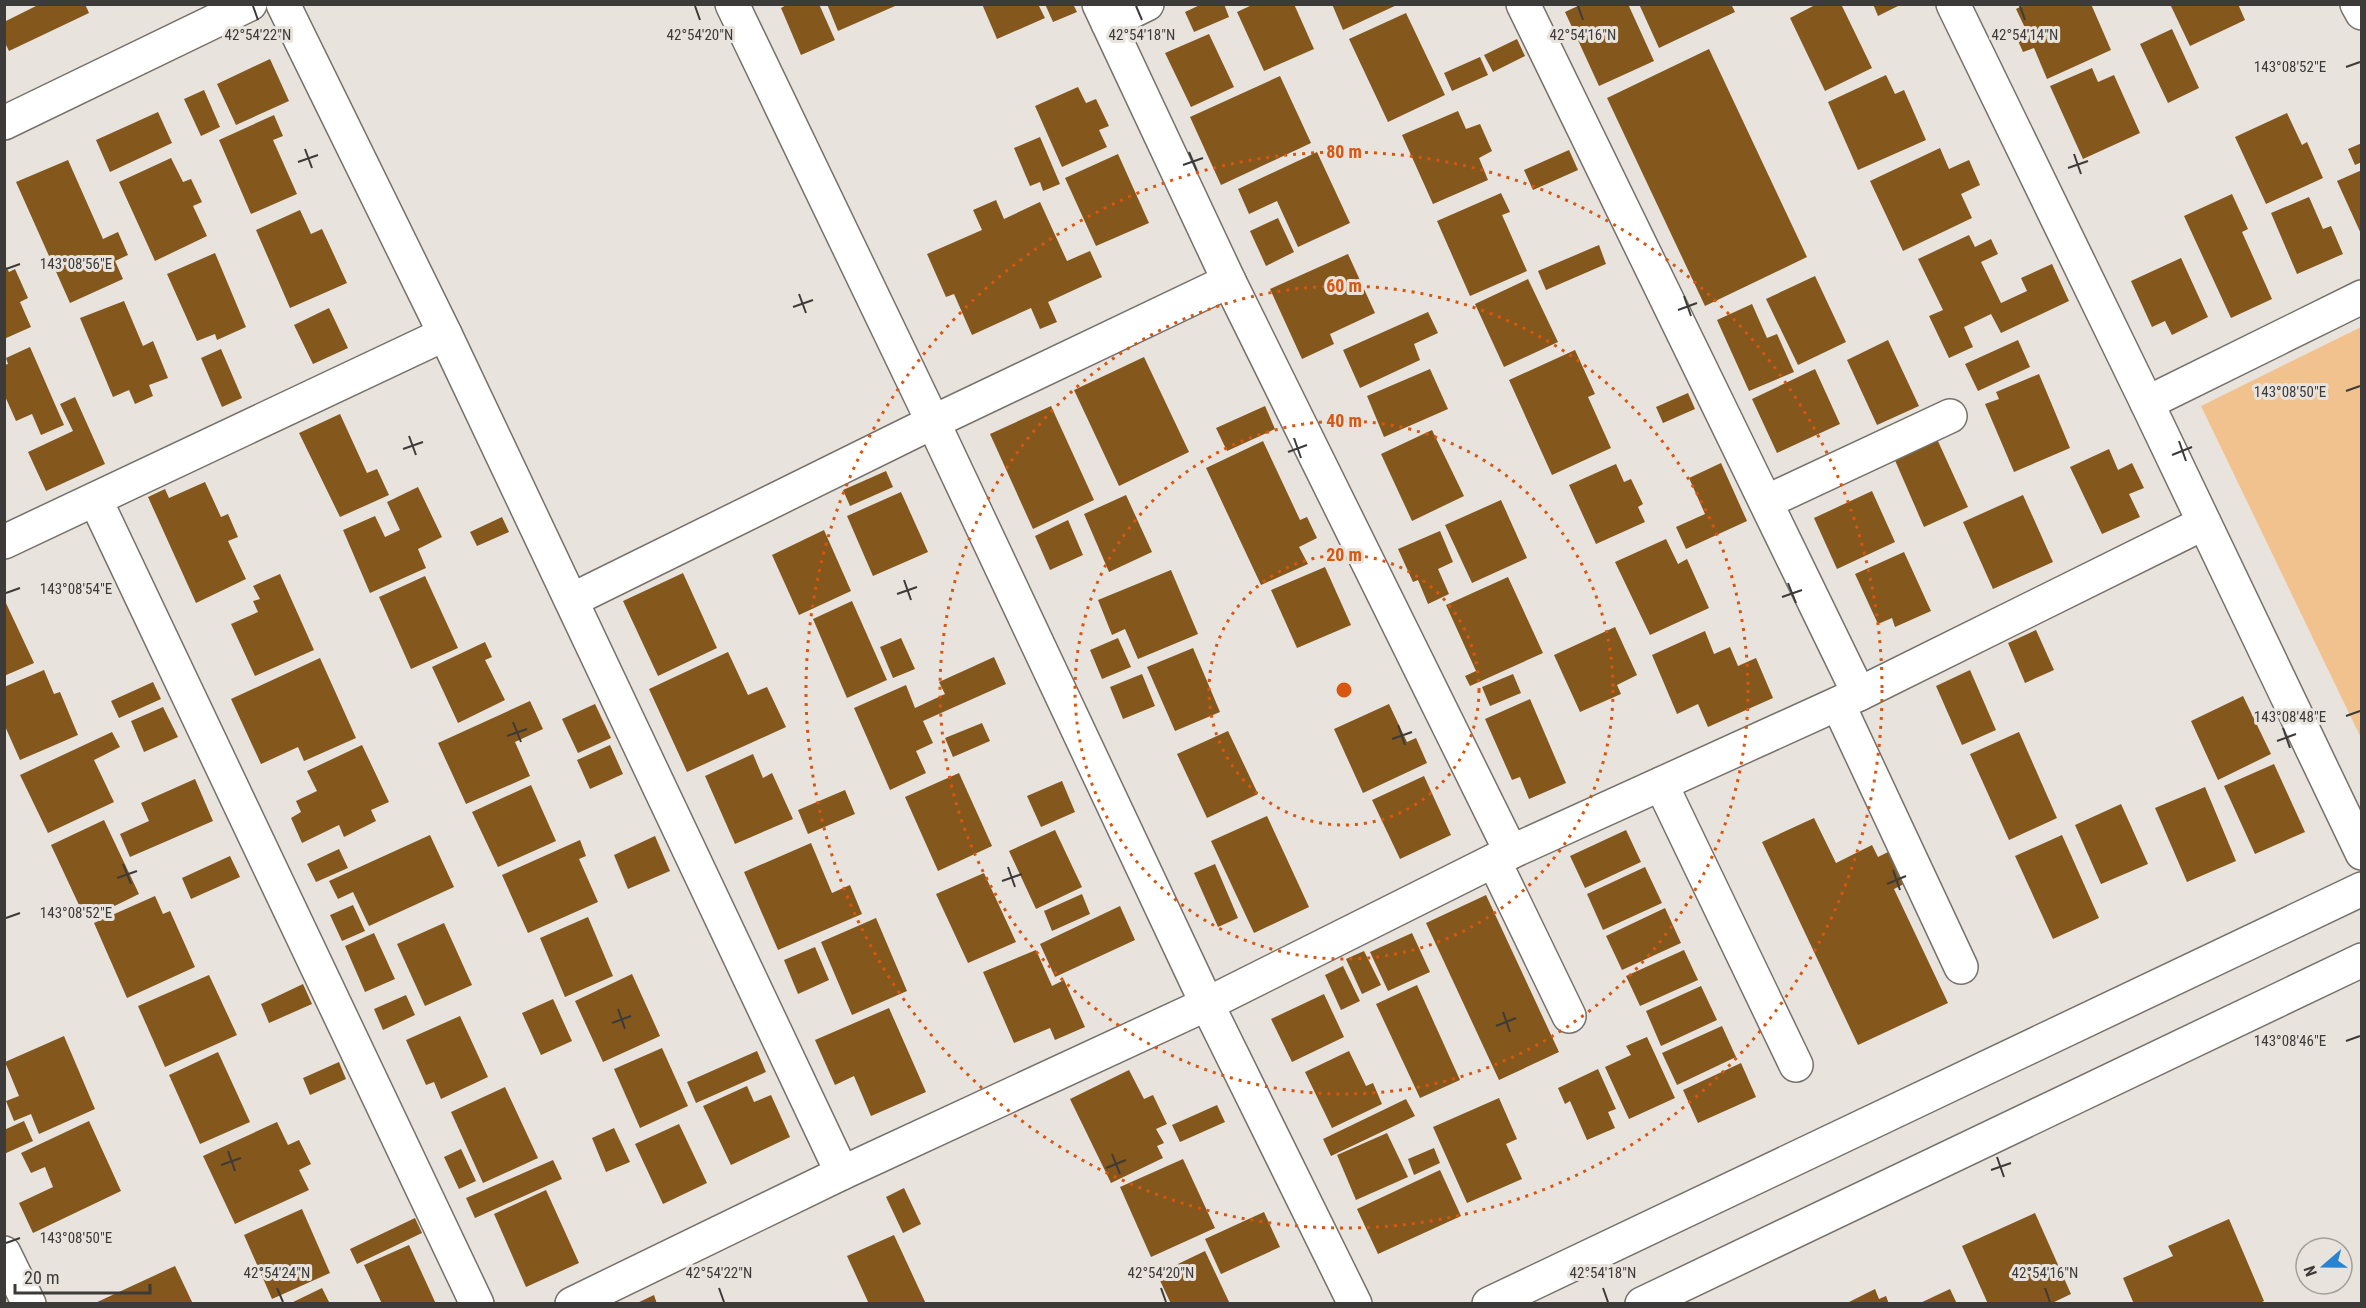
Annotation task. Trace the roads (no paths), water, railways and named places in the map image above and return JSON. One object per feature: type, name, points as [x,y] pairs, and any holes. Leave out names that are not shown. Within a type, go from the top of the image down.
[{"type":"street","points":[[4,123],[250,4]]},
{"type":"street","points":[[283,4],[445,334],[842,1173]]},
{"type":"street","points":[[732,4],[933,422],[1207,1004],[1355,1304]]},
{"type":"street","points":[[1147,4],[1103,14],[1502,857],[1569,1016]]},
{"type":"street","points":[[1523,4],[1766,502],[1961,967]]},
{"type":"street","points":[[1953,4],[2147,403],[2361,853]]},
{"type":"street","points":[[2357,4],[2361,13]]},
{"type":"street","points":[[572,600],[933,422],[1229,281]]},
{"type":"street","points":[[2147,403],[2361,297]]},
{"type":"street","points":[[4,543],[445,334]]},
{"type":"street","points":[[1766,502],[1950,416]]},
{"type":"street","points":[[96,501],[477,1304]]},
{"type":"street","points":[[572,1304],[842,1173],[1207,1004],[1502,857],[1848,699],[2204,523]]},
{"type":"street","points":[[1661,784],[1796,1065]]},
{"type":"street","points":[[1489,1304],[2361,889]]},
{"type":"street","points":[[1642,1304],[2361,960]]},
{"type":"street","points":[[4,1254],[29,1304]]}]
